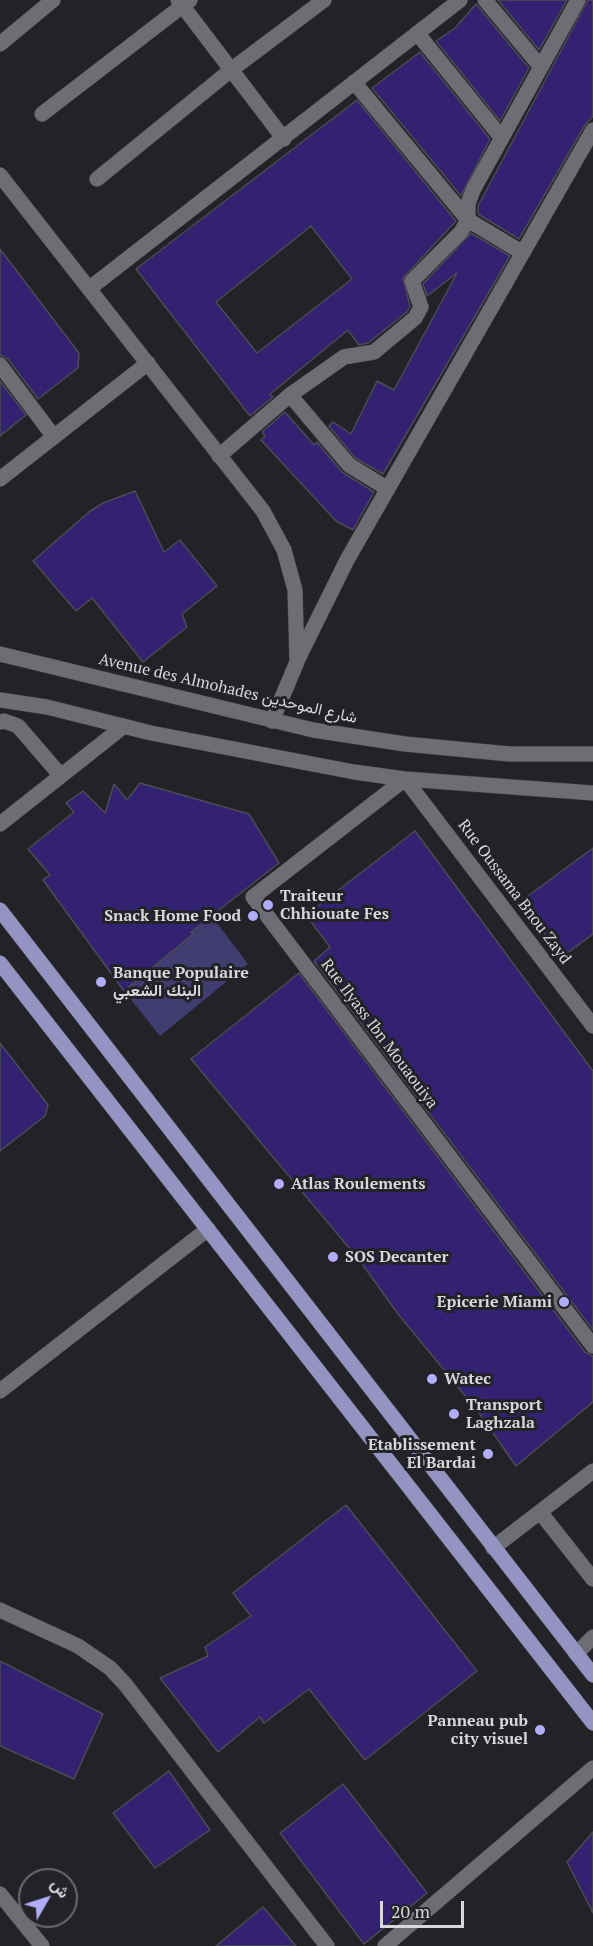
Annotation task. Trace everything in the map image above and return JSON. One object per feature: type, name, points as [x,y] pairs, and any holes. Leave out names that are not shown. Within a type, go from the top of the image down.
[{"type":"main road","points":[[0,910],[593,1675]]},
{"type":"main road","points":[[0,963],[593,1723]]},
{"type":"street","points":[[97,179],[231,70],[324,0]]},
{"type":"street","points":[[90,288],[460,0]]},
{"type":"street","points":[[485,0],[540,66]]},
{"type":"street","points":[[219,456],[290,395],[344,357],[374,352],[415,318],[420,307],[412,281],[450,245],[468,220],[468,204],[473,190],[578,0]]},
{"type":"street","points":[[0,44],[46,2]]},
{"type":"street","points":[[42,114],[184,2],[231,70],[284,139]]},
{"type":"street","points":[[417,33],[501,137]]},
{"type":"street","points":[[354,82],[468,220],[523,253]]},
{"type":"street","points":[[272,721],[297,662],[347,560],[593,130]]},
{"type":"street","points":[[0,175],[263,511],[285,550],[295,590],[297,662]]},
{"type":"street","points":[[0,479],[148,363]]},
{"type":"street","points":[[0,365],[54,437]]},
{"type":"street","points":[[290,395],[349,465],[388,489]]},
{"type":"street","name":"Avenue des Almohades شارع الموحدين","points":[[0,654],[313,730],[428,746],[508,754],[593,754]]},
{"type":"street","points":[[0,700],[47,707],[124,726],[354,772],[405,779],[593,793]]},
{"type":"street","points":[[0,722],[4,721],[18,726],[61,776]]},
{"type":"street","points":[[0,824],[124,726]]},
{"type":"street","name":"Rue Oussama Bnou Zayd","points":[[405,779],[593,1026]]},
{"type":"street","name":"Rue Ilyass Ibn Mouaouiya","points":[[405,779],[253,897],[593,1346]]},
{"type":"street","points":[[0,1391],[208,1229]]},
{"type":"street","points":[[493,1548],[593,1471]]},
{"type":"street","points":[[540,1512],[593,1580]]},
{"type":"street","points":[[0,1610],[78,1646],[99,1659],[118,1676],[327,1946]]},
{"type":"street","points":[[576,1654],[593,1638]]},
{"type":"street","points":[[385,1946],[593,1768]]},
{"type":"street","points":[[0,1894],[42,1946]]},
{"type":"shaded area","points":[[185,881],[248,964],[160,1036],[124,991],[193,934],[165,898]]},
{"type":"building","points":[[498,0],[567,0],[539,50]]},
{"type":"building","points":[[588,0],[593,0],[593,116],[585,125],[519,239],[478,214],[478,206]]},
{"type":"building","points":[[476,4],[529,68],[500,121],[436,41],[455,28]]},
{"type":"building","points":[[420,52],[490,139],[461,196],[372,88]]},
{"type":"building","points":[[357,100],[456,221],[403,278],[410,306],[407,312],[368,343],[359,345],[348,330],[270,394],[273,397],[250,416],[136,269]],"holes":[[[311,226],[352,279],[257,353],[216,302]]]},
{"type":"building","points":[[471,233],[510,256],[383,474],[355,458],[329,426],[333,422],[351,434],[377,381],[394,390],[457,273],[427,296],[423,284]]},
{"type":"building","points":[[0,249],[79,353],[78,368],[38,399],[8,359],[0,355]]},
{"type":"building","points":[[0,381],[26,415],[0,436]]},
{"type":"building","points":[[285,412],[314,445],[317,442],[342,472],[374,492],[353,530],[336,521],[261,440],[265,436],[262,432]]},
{"type":"building","points":[[135,491],[164,552],[180,540],[217,586],[182,614],[187,627],[143,662],[92,598],[76,611],[33,561],[89,512],[103,503]]},
{"type":"building","points":[[140,783],[249,814],[279,863],[191,932],[193,934],[124,991],[43,880],[50,875],[28,849],[74,812],[66,803],[83,791],[105,813],[114,784],[127,800]]},
{"type":"building","points":[[415,831],[593,1071],[593,1330],[314,961],[330,947],[306,915]]},
{"type":"building","points":[[593,848],[593,934],[562,957],[521,901]]},
{"type":"building","points":[[299,973],[585,1352],[593,1356],[593,1402],[516,1466],[477,1410],[398,1314],[360,1261],[191,1059]]},
{"type":"building","points":[[0,1043],[48,1105],[45,1116],[0,1151]]},
{"type":"building","points":[[346,1505],[477,1671],[365,1760],[309,1689],[264,1723],[260,1717],[218,1752],[160,1678],[208,1656],[205,1647],[251,1616],[233,1593]]},
{"type":"building","points":[[0,1661],[103,1714],[74,1779],[0,1746]]},
{"type":"building","points":[[169,1771],[210,1830],[155,1868],[113,1813]]},
{"type":"building","points":[[343,1784],[427,1893],[364,1944],[280,1833]]},
{"type":"building","points":[[593,1832],[593,1913],[567,1862]]},
{"type":"building","points":[[263,1907],[296,1946],[216,1946]]},
{"type":"place","name":"Traiteur Chhiouate Fes","points":[[268,905]]},
{"type":"place","name":"Snack Home Food","points":[[253,916]]},
{"type":"place","name":"Banque Populaire البنك الشعبي","points":[[101,982]]},
{"type":"place","name":"Atlas Roulements","points":[[279,1184]]},
{"type":"place","name":"SOS Decanter","points":[[333,1257]]},
{"type":"place","name":"Epicerie Miami","points":[[564,1302]]},
{"type":"place","name":"Watec","points":[[432,1379]]},
{"type":"place","name":"Transport Laghzala","points":[[454,1414]]},
{"type":"place","name":"Etablissement El Bardai","points":[[488,1454]]},
{"type":"place","name":"Panneau pub city visuel","points":[[540,1730]]}]
